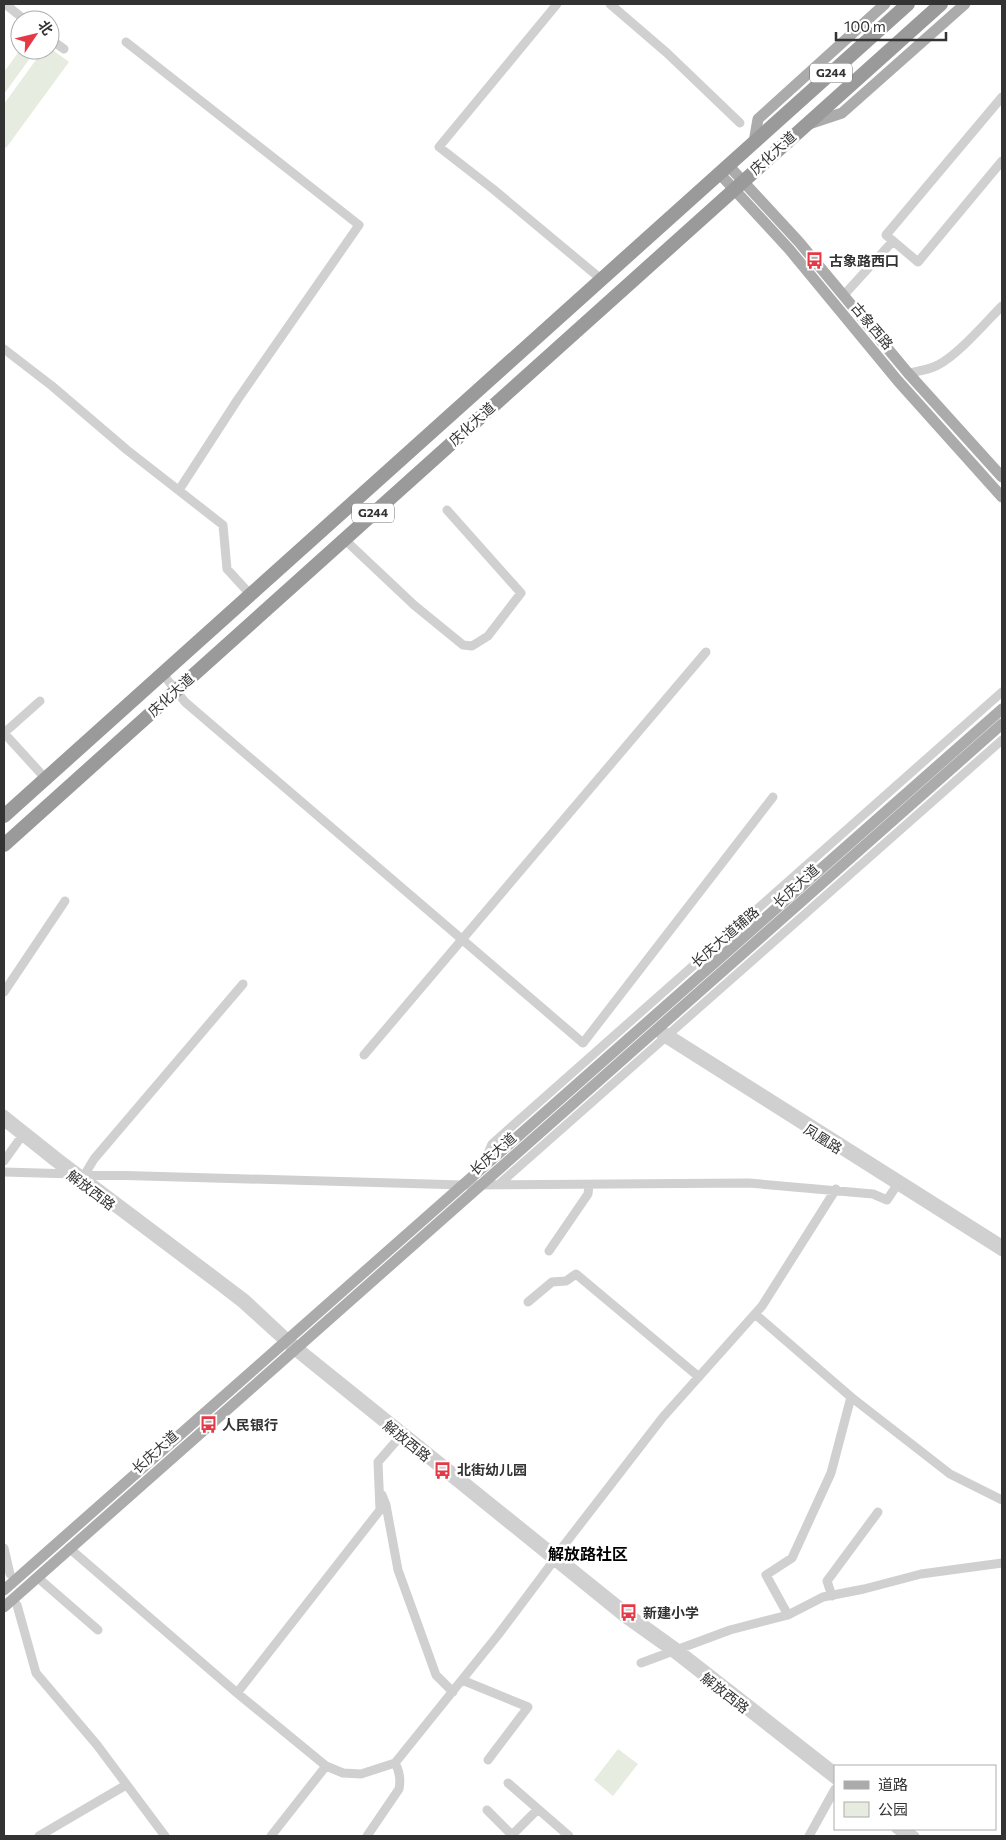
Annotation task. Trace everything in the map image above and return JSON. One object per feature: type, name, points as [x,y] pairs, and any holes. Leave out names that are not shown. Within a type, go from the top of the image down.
[{"type":"highway","name":"庆化大道","points":[[4,816],[250,593],[908,4]]},
{"type":"highway","name":"庆化大道","points":[[4,845],[940,4]]},
{"type":"main road","points":[[754,142],[758,119],[885,4]]},
{"type":"main road","points":[[803,127],[842,113],[965,4]]},
{"type":"main road","name":"古象西路","points":[[723,169],[799,242],[908,373],[1002,477]]},
{"type":"main road","name":"古象西路","points":[[738,185],[898,381],[1002,497]]},
{"type":"main road","name":"长庆大道","points":[[4,1607],[463,1185],[1002,709]]},
{"type":"main road","name":"长庆大道","points":[[4,1590],[291,1344],[662,1033],[1002,724]]},
{"type":"street","points":[[557,4],[439,147],[508,201],[601,279]]},
{"type":"street","points":[[610,4],[667,53],[740,123]]},
{"type":"street","points":[[126,42],[359,225],[238,399],[179,490]]},
{"type":"street","points":[[60,46],[64,49]]},
{"type":"street","points":[[1002,97],[886,235],[918,262],[1002,161]]},
{"type":"street","points":[[843,296],[894,241]]},
{"type":"street","points":[[908,373],[929,369],[950,357],[1002,306]]},
{"type":"street","points":[[4,349],[52,386],[127,450],[223,525],[227,568],[250,593]]},
{"type":"street","points":[[344,539],[421,611],[463,646],[472,646],[488,636],[521,593],[447,510]]},
{"type":"street","points":[[364,1055],[706,652]]},
{"type":"street","points":[[162,673],[185,702],[583,1043],[773,797]]},
{"type":"street","name":"长庆大道辅路","points":[[481,1169],[492,1144],[1002,692]]},
{"type":"street","points":[[40,701],[4,733],[45,778]]},
{"type":"street","points":[[498,1185],[662,1033],[1002,740]]},
{"type":"street","points":[[4,992],[65,901]]},
{"type":"street","points":[[83,1174],[94,1158],[243,984]]},
{"type":"street","name":"凤凰路","points":[[646,1023],[1002,1244]]},
{"type":"street","name":"凤凰路","points":[[662,1033],[1002,1252]]},
{"type":"street","name":"解放西路","points":[[4,1114],[70,1174],[241,1303],[555,1557],[624,1618],[675,1651],[834,1770]]},
{"type":"street","name":"解放西路","points":[[4,1122],[83,1174],[224,1281],[245,1298],[291,1344]]},
{"type":"street","points":[[4,1161],[23,1133]]},
{"type":"street","points":[[4,1172],[463,1185],[749,1183],[836,1189],[874,1194],[887,1200],[897,1186]]},
{"type":"street","points":[[549,1251],[588,1194],[588,1184]]},
{"type":"street","points":[[69,1548],[237,1693],[326,1766],[343,1773],[361,1774],[379,1770],[395,1763],[498,1636],[555,1557],[663,1417],[762,1306],[836,1189]]},
{"type":"street","points":[[528,1302],[552,1282],[566,1281],[576,1274],[699,1377]]},
{"type":"street","points":[[755,1314],[852,1397],[950,1474],[1002,1500]]},
{"type":"street","points":[[788,1615],[766,1576],[792,1558],[831,1473],[852,1397]]},
{"type":"street","points":[[237,1693],[380,1510],[378,1462],[402,1433]]},
{"type":"street","points":[[379,1488],[386,1505],[398,1570],[410,1604],[436,1675],[453,1692]]},
{"type":"street","points":[[832,1596],[827,1581],[878,1512]]},
{"type":"street","points":[[4,1548],[10,1574]]},
{"type":"street","points":[[641,1663],[730,1630],[788,1615],[823,1598],[921,1574],[1002,1563]]},
{"type":"street","points":[[37,1577],[98,1630]]},
{"type":"street","points":[[17,1605],[36,1673],[97,1745],[165,1836]]},
{"type":"street","name":"解放西路","points":[[675,1651],[834,1779]]},
{"type":"street","points":[[462,1680],[528,1707],[488,1760]]},
{"type":"street","points":[[367,1836],[399,1789],[401,1780],[395,1763]]},
{"type":"street","points":[[271,1836],[326,1766]]},
{"type":"street","points":[[508,1783],[569,1836]]},
{"type":"street","points":[[39,1836],[126,1785]]},
{"type":"street","points":[[809,1836],[834,1790]]},
{"type":"street","points":[[487,1810],[512,1836],[538,1809]]},
{"type":"green space","points":[[60,55],[69,62],[6,148],[4,146],[4,104],[36,60],[60,60]]},
{"type":"green space","points":[[13,60],[29,60],[4,94],[4,72]]},
{"type":"green space","points":[[618,1749],[638,1764],[613,1796],[594,1780]]},
{"type":"place","name":"古象路西口","points":[[815,261]]},
{"type":"place","name":"人民银行","points":[[208,1425]]},
{"type":"place","name":"北街幼儿园","points":[[443,1470]]},
{"type":"place","name":"新建小学","points":[[629,1613]]},
{"type":"district","name":"解放路社区","points":[[588,1554]]}]
